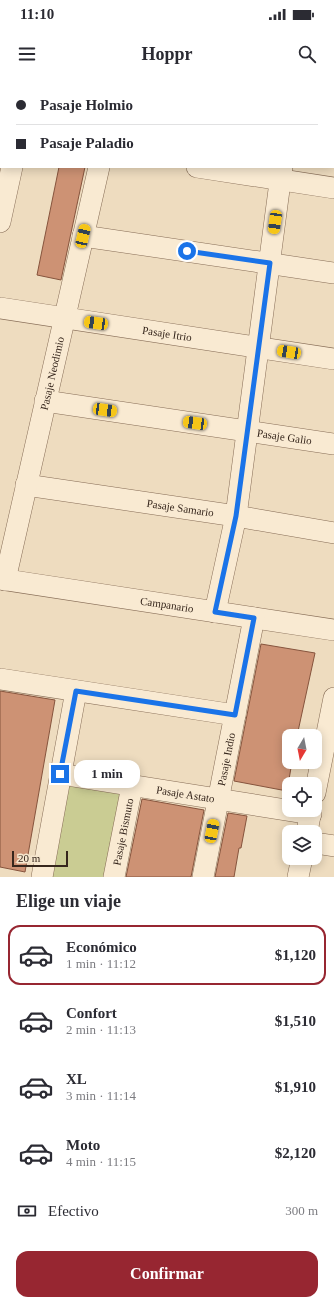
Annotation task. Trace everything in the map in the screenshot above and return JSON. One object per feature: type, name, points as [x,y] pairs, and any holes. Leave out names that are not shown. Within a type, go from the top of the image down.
[{"type":"street","points":[[0,222],[12,168]]},
{"type":"street","name":"Pasaje Neodimio","points":[[2,580],[46,401],[99,168]]},
{"type":"street","points":[[211,168],[282,173],[334,188]]},
{"type":"street","points":[[215,612],[236,516],[282,173]]},
{"type":"street","points":[[83,236],[334,272]]},
{"type":"street","name":"Pasaje Itrio","points":[[0,308],[64,319],[334,359]]},
{"type":"street","name":"Pasaje Galio","points":[[46,401],[334,444]]},
{"type":"street","name":"Pasaje Samario","points":[[26,485],[236,516],[334,533]]},
{"type":"street","name":"Campanario","points":[[2,580],[334,630]]},
{"type":"street","name":"Pasaje Indio","points":[[202,877],[254,618]]},
{"type":"street","points":[[0,679],[235,715]]},
{"type":"street","points":[[42,877],[76,691]]},
{"type":"street","points":[[320,777],[330,742],[334,698]]},
{"type":"street","name":"Pasaje Astato","points":[[60,774],[218,800],[310,819]]},
{"type":"street","name":"Pasaje Bismuto","points":[[114,877],[132,786]]},
{"type":"street","points":[[322,844],[334,846]]},
{"type":"street","points":[[298,877],[301,865]]},
{"type":"green space","points":[[65,784],[120,793],[106,877],[49,877]]},
{"type":"building","points":[[59,168],[85,168],[61,280],[37,275]]},
{"type":"building","points":[[261,644],[315,653],[299,729],[282,729],[282,769],[291,769],[289,777],[282,777],[282,790],[234,781]]},
{"type":"building","points":[[0,691],[55,700],[25,872],[0,867]]},
{"type":"building","points":[[142,799],[204,810],[191,877],[126,877]]},
{"type":"building","points":[[228,813],[247,816],[241,848],[239,848],[234,877],[215,877]]},
{"type":"route","points":[[60,774],[76,691],[235,715],[254,618],[215,612],[236,516],[270,263],[187,251]]}]
